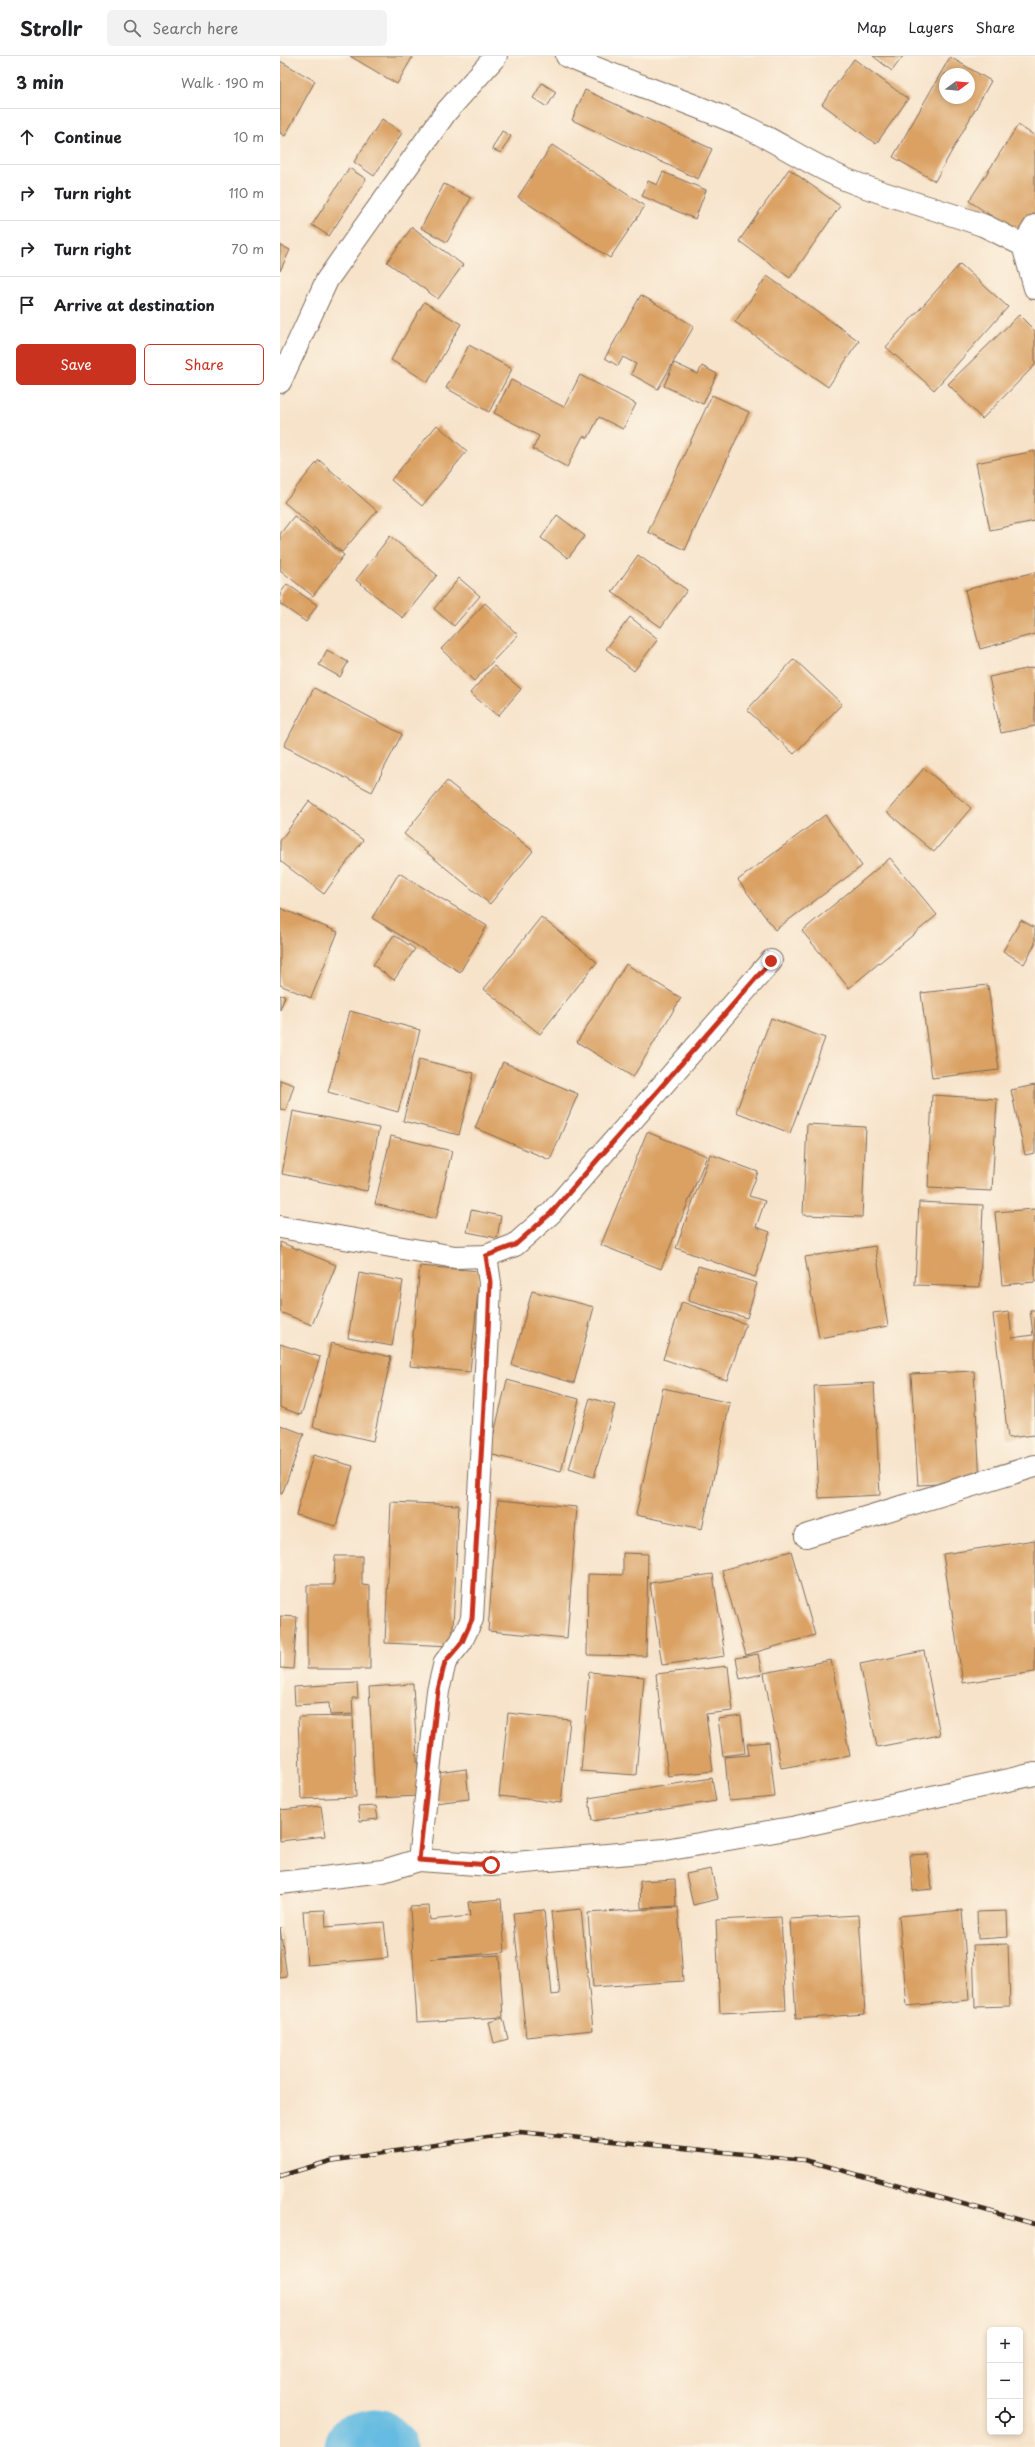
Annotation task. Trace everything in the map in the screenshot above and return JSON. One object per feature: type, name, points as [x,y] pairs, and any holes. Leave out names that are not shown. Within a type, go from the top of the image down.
[{"type":"street","points":[[280,382],[327,280],[446,112],[496,56]]},
{"type":"street","points":[[567,56],[608,74],[681,99],[751,130],[798,157],[846,180],[915,205],[985,226],[1023,245],[1035,288]]},
{"type":"street","points":[[1023,245],[1035,226]]},
{"type":"street","points":[[280,1227],[455,1257],[486,1256],[515,1245],[551,1213],[771,961]]},
{"type":"street","points":[[419,1860],[438,1690],[445,1662],[462,1642],[472,1619],[490,1282],[486,1256]]},
{"type":"street","points":[[806,1536],[1035,1466]]},
{"type":"street","points":[[280,1883],[383,1871],[419,1860],[491,1865],[665,1850],[797,1827],[1035,1774]]},
{"type":"building","points":[[350,56],[413,56],[397,84]]},
{"type":"building","points":[[873,56],[903,56],[892,71]]},
{"type":"building","points":[[950,57],[969,68],[944,68]]},
{"type":"building","points":[[854,59],[908,99],[876,144],[822,104]]},
{"type":"building","points":[[280,61],[315,81],[285,136],[280,133]]},
{"type":"building","points":[[975,72],[991,81],[935,181],[893,157],[939,76],[939,104],[975,104]]},
{"type":"building","points":[[542,83],[556,92],[547,107],[533,98]]},
{"type":"building","points":[[585,90],[712,149],[698,179],[572,120]]},
{"type":"building","points":[[382,119],[402,133],[374,176],[354,162]]},
{"type":"building","points":[[1018,125],[1035,136],[1035,212],[1020,235],[969,201]]},
{"type":"building","points":[[502,131],[511,136],[501,153],[492,149]]},
{"type":"building","points":[[552,145],[645,206],[610,258],[518,197]]},
{"type":"building","points":[[349,168],[366,179],[329,236],[312,225]]},
{"type":"building","points":[[789,169],[840,206],[790,278],[739,241]]},
{"type":"building","points":[[663,172],[706,190],[695,219],[642,196],[648,181],[657,185]]},
{"type":"building","points":[[444,184],[471,198],[447,242],[421,228]]},
{"type":"building","points":[[412,227],[463,265],[438,299],[387,262]]},
{"type":"building","points":[[280,245],[290,250],[280,271]]},
{"type":"building","points":[[960,264],[1008,307],[934,390],[886,347]]},
{"type":"building","points":[[767,276],[859,341],[828,387],[735,322]]},
{"type":"building","points":[[641,295],[694,326],[658,389],[631,374],[636,364],[623,357],[618,366],[605,358]]},
{"type":"building","points":[[424,302],[461,324],[428,382],[391,360]]},
{"type":"building","points":[[1019,315],[1035,331],[1035,365],[982,419],[948,384]]},
{"type":"building","points":[[469,345],[512,369],[489,412],[446,388]]},
{"type":"building","points":[[674,363],[698,374],[702,366],[717,374],[703,404],[664,386]]},
{"type":"building","points":[[580,375],[636,404],[623,429],[599,417],[588,438],[583,436],[567,467],[533,449],[539,436],[494,413],[511,380],[564,407]]},
{"type":"building","points":[[712,395],[749,412],[685,550],[648,532]]},
{"type":"building","points":[[437,425],[467,451],[422,506],[391,480]]},
{"type":"building","points":[[1035,451],[1035,521],[990,530],[976,463]]},
{"type":"building","points":[[319,460],[377,511],[342,552],[284,502]]},
{"type":"building","points":[[557,515],[585,536],[568,558],[541,538]]},
{"type":"building","points":[[294,516],[344,555],[313,596],[280,570],[280,534]]},
{"type":"building","points":[[390,536],[437,575],[403,618],[356,580]]},
{"type":"building","points":[[638,555],[687,590],[661,627],[612,592]]},
{"type":"building","points":[[1035,572],[1035,634],[980,649],[965,590]]},
{"type":"building","points":[[459,578],[480,596],[454,626],[434,609]]},
{"type":"building","points":[[287,584],[317,605],[306,622],[280,604],[280,594]]},
{"type":"building","points":[[485,603],[518,635],[474,681],[441,649]]},
{"type":"building","points":[[630,617],[658,639],[634,671],[606,649]]},
{"type":"building","points":[[327,650],[348,662],[340,677],[319,665]]},
{"type":"building","points":[[794,659],[842,704],[794,754],[747,710]]},
{"type":"building","points":[[494,666],[521,689],[498,716],[470,693]]},
{"type":"building","points":[[1035,667],[1035,726],[1001,733],[989,677]]},
{"type":"building","points":[[314,688],[402,734],[372,792],[284,746]]},
{"type":"building","points":[[924,768],[971,808],[934,852],[887,812]]},
{"type":"building","points":[[447,781],[533,851],[490,904],[404,834]]},
{"type":"building","points":[[309,801],[363,840],[324,894],[280,861],[280,841]]},
{"type":"building","points":[[825,815],[862,866],[775,930],[738,880]]},
{"type":"building","points":[[890,858],[937,915],[849,988],[802,931]]},
{"type":"building","points":[[399,873],[487,926],[460,972],[372,918]]},
{"type":"building","points":[[280,908],[338,932],[311,998],[280,985]]},
{"type":"building","points":[[541,917],[597,962],[540,1034],[484,989]]},
{"type":"building","points":[[1021,920],[1035,928],[1035,944],[1024,964],[1003,951]]},
{"type":"building","points":[[394,935],[415,949],[394,980],[373,965]]},
{"type":"building","points":[[626,964],[681,998],[633,1077],[577,1042]]},
{"type":"building","points":[[988,985],[999,1070],[932,1078],[921,993]]},
{"type":"building","points":[[280,995],[285,996],[280,1010]]},
{"type":"building","points":[[350,1011],[420,1030],[398,1112],[328,1092]]},
{"type":"building","points":[[771,1018],[825,1038],[790,1133],[736,1112]]},
{"type":"building","points":[[419,1059],[474,1073],[459,1135],[403,1121]]},
{"type":"building","points":[[503,1062],[578,1094],[550,1160],[475,1128]]},
{"type":"building","points":[[280,1080],[294,1085],[286,1110],[280,1109]]},
{"type":"building","points":[[1035,1085],[1035,1153],[1025,1155],[1011,1090]]},
{"type":"building","points":[[932,1095],[997,1099],[992,1191],[928,1188]]},
{"type":"building","points":[[293,1111],[379,1128],[367,1191],[282,1174]]},
{"type":"building","points":[[807,1124],[866,1127],[862,1217],[803,1215]]},
{"type":"building","points":[[647,1132],[707,1156],[661,1269],[601,1245]]},
{"type":"building","points":[[391,1136],[452,1151],[436,1219],[375,1204]]},
{"type":"building","points":[[710,1154],[758,1172],[749,1196],[765,1201],[756,1227],[770,1232],[755,1277],[676,1248]]},
{"type":"building","points":[[919,1202],[983,1205],[980,1287],[915,1285]]},
{"type":"building","points":[[1035,1209],[1035,1282],[1002,1285],[995,1212]]},
{"type":"building","points":[[471,1210],[501,1216],[497,1238],[467,1232]]},
{"type":"building","points":[[280,1242],[336,1265],[312,1325],[280,1312]]},
{"type":"building","points":[[875,1246],[888,1326],[819,1338],[805,1257]]},
{"type":"building","points":[[420,1266],[480,1271],[470,1372],[410,1366]]},
{"type":"building","points":[[698,1266],[757,1283],[747,1318],[688,1301]]},
{"type":"building","points":[[359,1273],[403,1281],[392,1346],[348,1338]]},
{"type":"building","points":[[532,1291],[594,1307],[574,1383],[512,1365]]},
{"type":"building","points":[[682,1302],[746,1324],[727,1380],[663,1359]]},
{"type":"building","points":[[1030,1310],[1035,1310],[1035,1435],[1008,1438],[993,1314],[1009,1312],[1012,1338],[1033,1335]]},
{"type":"building","points":[[331,1343],[391,1357],[373,1441],[313,1427]]},
{"type":"building","points":[[280,1344],[320,1357],[301,1415],[280,1407]]},
{"type":"building","points":[[974,1371],[980,1482],[918,1485],[911,1374]]},
{"type":"building","points":[[507,1380],[579,1399],[561,1472],[489,1454]]},
{"type":"building","points":[[874,1383],[880,1495],[819,1498],[814,1386]]},
{"type":"building","points":[[663,1388],[730,1403],[702,1529],[636,1515]]},
{"type":"building","points":[[590,1398],[615,1405],[594,1477],[569,1469]]},
{"type":"building","points":[[280,1425],[304,1434],[282,1494],[280,1493]]},
{"type":"building","points":[[313,1455],[353,1466],[336,1526],[296,1515]]},
{"type":"building","points":[[498,1500],[577,1507],[567,1638],[488,1631]]},
{"type":"building","points":[[391,1502],[459,1505],[452,1646],[385,1643]]},
{"type":"building","points":[[1035,1540],[1035,1672],[963,1683],[943,1554]]},
{"type":"building","points":[[791,1551],[815,1635],[746,1655],[722,1570]]},
{"type":"building","points":[[623,1553],[648,1554],[646,1656],[587,1655],[588,1574],[623,1575]]},
{"type":"building","points":[[335,1556],[362,1556],[362,1585],[370,1586],[370,1669],[307,1669],[307,1585],[334,1585]]},
{"type":"building","points":[[713,1574],[725,1656],[662,1665],[650,1583]]},
{"type":"building","points":[[280,1616],[297,1617],[293,1669],[280,1668]]},
{"type":"building","points":[[924,1651],[940,1735],[877,1747],[860,1664]]},
{"type":"building","points":[[758,1654],[762,1674],[740,1679],[736,1658]]},
{"type":"building","points":[[831,1660],[850,1756],[781,1768],[764,1673]]},
{"type":"building","points":[[728,1666],[733,1711],[706,1714],[713,1771],[668,1776],[656,1674]]},
{"type":"building","points":[[589,1672],[644,1677],[636,1775],[581,1771]]},
{"type":"building","points":[[357,1683],[358,1698],[352,1698],[353,1714],[330,1715],[329,1703],[295,1705],[294,1687]]},
{"type":"building","points":[[413,1684],[419,1796],[375,1798],[369,1687]]},
{"type":"building","points":[[508,1713],[570,1720],[561,1803],[499,1796]]},
{"type":"building","points":[[353,1716],[356,1797],[301,1799],[298,1717]]},
{"type":"building","points":[[741,1716],[745,1753],[723,1756],[718,1719]]},
{"type":"building","points":[[769,1742],[775,1797],[729,1801],[725,1757],[749,1755],[747,1744]]},
{"type":"building","points":[[466,1769],[469,1799],[435,1803],[432,1774]]},
{"type":"building","points":[[712,1778],[716,1801],[592,1821],[589,1798]]},
{"type":"building","points":[[321,1806],[325,1836],[280,1841],[280,1810]]},
{"type":"building","points":[[376,1806],[378,1819],[360,1821],[358,1807]]},
{"type":"building","points":[[928,1854],[932,1889],[913,1891],[910,1855]]},
{"type":"building","points":[[711,1869],[718,1899],[693,1905],[686,1874]]},
{"type":"building","points":[[675,1879],[676,1906],[641,1908],[640,1881]]},
{"type":"building","points":[[501,1899],[505,1952],[430,1959],[499,1955],[503,2017],[417,2022],[410,1907],[429,1906],[430,1920],[470,1916],[468,1902]]},
{"type":"building","points":[[678,1907],[683,1981],[593,1987],[588,1913]]},
{"type":"building","points":[[581,1909],[593,2030],[526,2037],[513,1913],[544,1910],[552,1995],[560,1994],[551,1912]]},
{"type":"building","points":[[325,1910],[326,1927],[384,1922],[388,1958],[307,1965],[303,1911]]},
{"type":"building","points":[[962,1910],[969,2000],[907,2006],[899,1916]]},
{"type":"building","points":[[1007,1911],[1008,1937],[978,1939],[977,1912]]},
{"type":"building","points":[[859,1915],[865,2014],[796,2019],[790,1919]]},
{"type":"building","points":[[781,1917],[786,2010],[720,2013],[716,1920]]},
{"type":"building","points":[[280,1927],[287,1977],[280,1978]]},
{"type":"building","points":[[1008,1944],[1010,2006],[975,2007],[973,1945]]},
{"type":"building","points":[[503,2018],[508,2039],[494,2043],[489,2022]]},
{"type":"waterway","points":[[358,2447],[375,2443],[382,2447]]},
{"type":"railway","points":[[280,2176],[330,2161],[520,2132],[805,2160],[1035,2224]]},
{"type":"route","points":[[491,1865],[419,1860],[438,1690],[445,1662],[462,1642],[472,1619],[490,1282],[486,1256],[515,1245],[551,1213],[771,961]]}]
